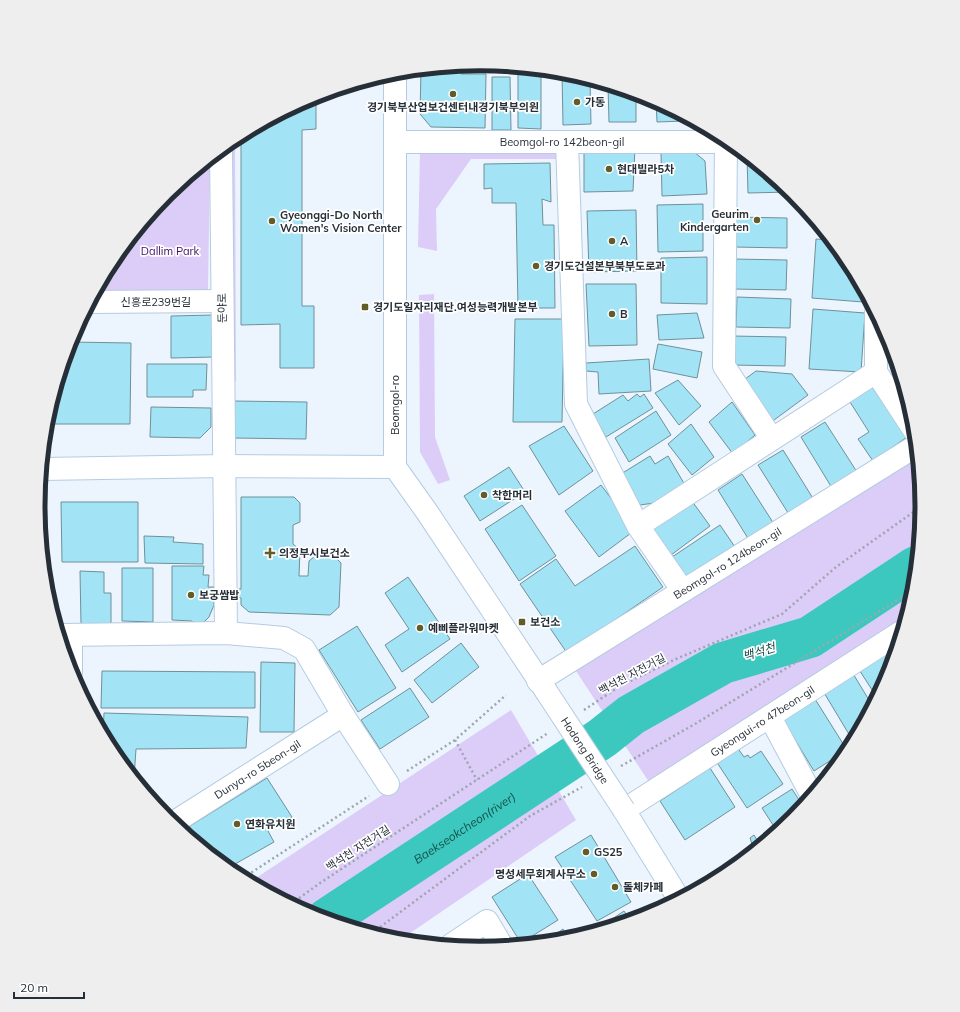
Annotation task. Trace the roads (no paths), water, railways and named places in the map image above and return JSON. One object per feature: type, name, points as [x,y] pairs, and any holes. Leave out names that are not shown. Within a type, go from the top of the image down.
[{"type":"street","name":"Beomgol-ro","points":[[395,79],[395,467]]},
{"type":"street","name":"Beomgol-ro 142beon-gil","points":[[395,142],[719,142]]},
{"type":"street","points":[[567,142],[576,404],[638,526],[683,591]]},
{"type":"street","points":[[728,148],[724,366],[772,439]]},
{"type":"street","name":"둔야로","points":[[221,157],[224,466]]},
{"type":"street","name":"신흥로239번길","points":[[96,302],[222,301]]},
{"type":"street","points":[[876,327],[876,372],[906,418]]},
{"type":"street","points":[[638,526],[876,372]]},
{"type":"street","name":"Beomgol-ro 124beon-gil","points":[[542,686],[683,591],[911,449]]},
{"type":"street","points":[[224,466],[226,633]]},
{"type":"street","points":[[47,469],[224,466],[395,467],[427,512],[542,686]]},
{"type":"street","points":[[65,635],[226,633],[284,638],[304,649],[343,715],[388,784]]},
{"type":"street","name":"Gyeongui-ro 47beon-gil","points":[[624,810],[895,636]]},
{"type":"street","name":"Hodong Bridge","points":[[542,686],[624,810],[676,894]]},
{"type":"street","name":"Dunya-ro 5beon-gil","points":[[178,820],[343,715]]},
{"type":"street","points":[[770,717],[812,787]]},
{"type":"street","points":[[458,940],[487,921],[499,940]]},
{"type":"waterway","name":"백석천","points":[[333,915],[602,738],[631,715],[723,663],[810,637],[910,571]]},
{"type":"place","name":"경기북부산업보건센터내경기북부의원","points":[[453,94]]},
{"type":"place","name":"가동","points":[[577,102]]},
{"type":"place","name":"현대빌라5차","points":[[609,169]]},
{"type":"place","name":"Geurim Kindergarten","points":[[757,220]]},
{"type":"place","name":"Gyeonggi-Do North Women's Vision Center","points":[[272,221]]},
{"type":"place","name":"A","points":[[612,241]]},
{"type":"place","name":"경기도건설본부북부도로과","points":[[536,266]]},
{"type":"place","name":"경기도일자리재단.여성능력개발본부","points":[[365,307]]},
{"type":"place","name":"B","points":[[612,314]]},
{"type":"place","name":"착한머리","points":[[484,495]]},
{"type":"place","name":"의정부시보건소","points":[[270,553]]},
{"type":"place","name":"보궁쌈밥","points":[[191,595]]},
{"type":"place","name":"보건소","points":[[522,622]]},
{"type":"place","name":"예삐플라워마켓","points":[[420,628]]},
{"type":"place","name":"연화유치원","points":[[237,824]]},
{"type":"place","name":"GS25","points":[[586,852]]},
{"type":"place","name":"명성세무회계사무소","points":[[594,874]]},
{"type":"place","name":"돌체카페","points":[[615,887]]},
{"type":"park label","name":"Dallim Park","points":[[170,251]]},
{"type":"water label","name":"Baekseokcheon(river)","points":[[465,828]]}]
